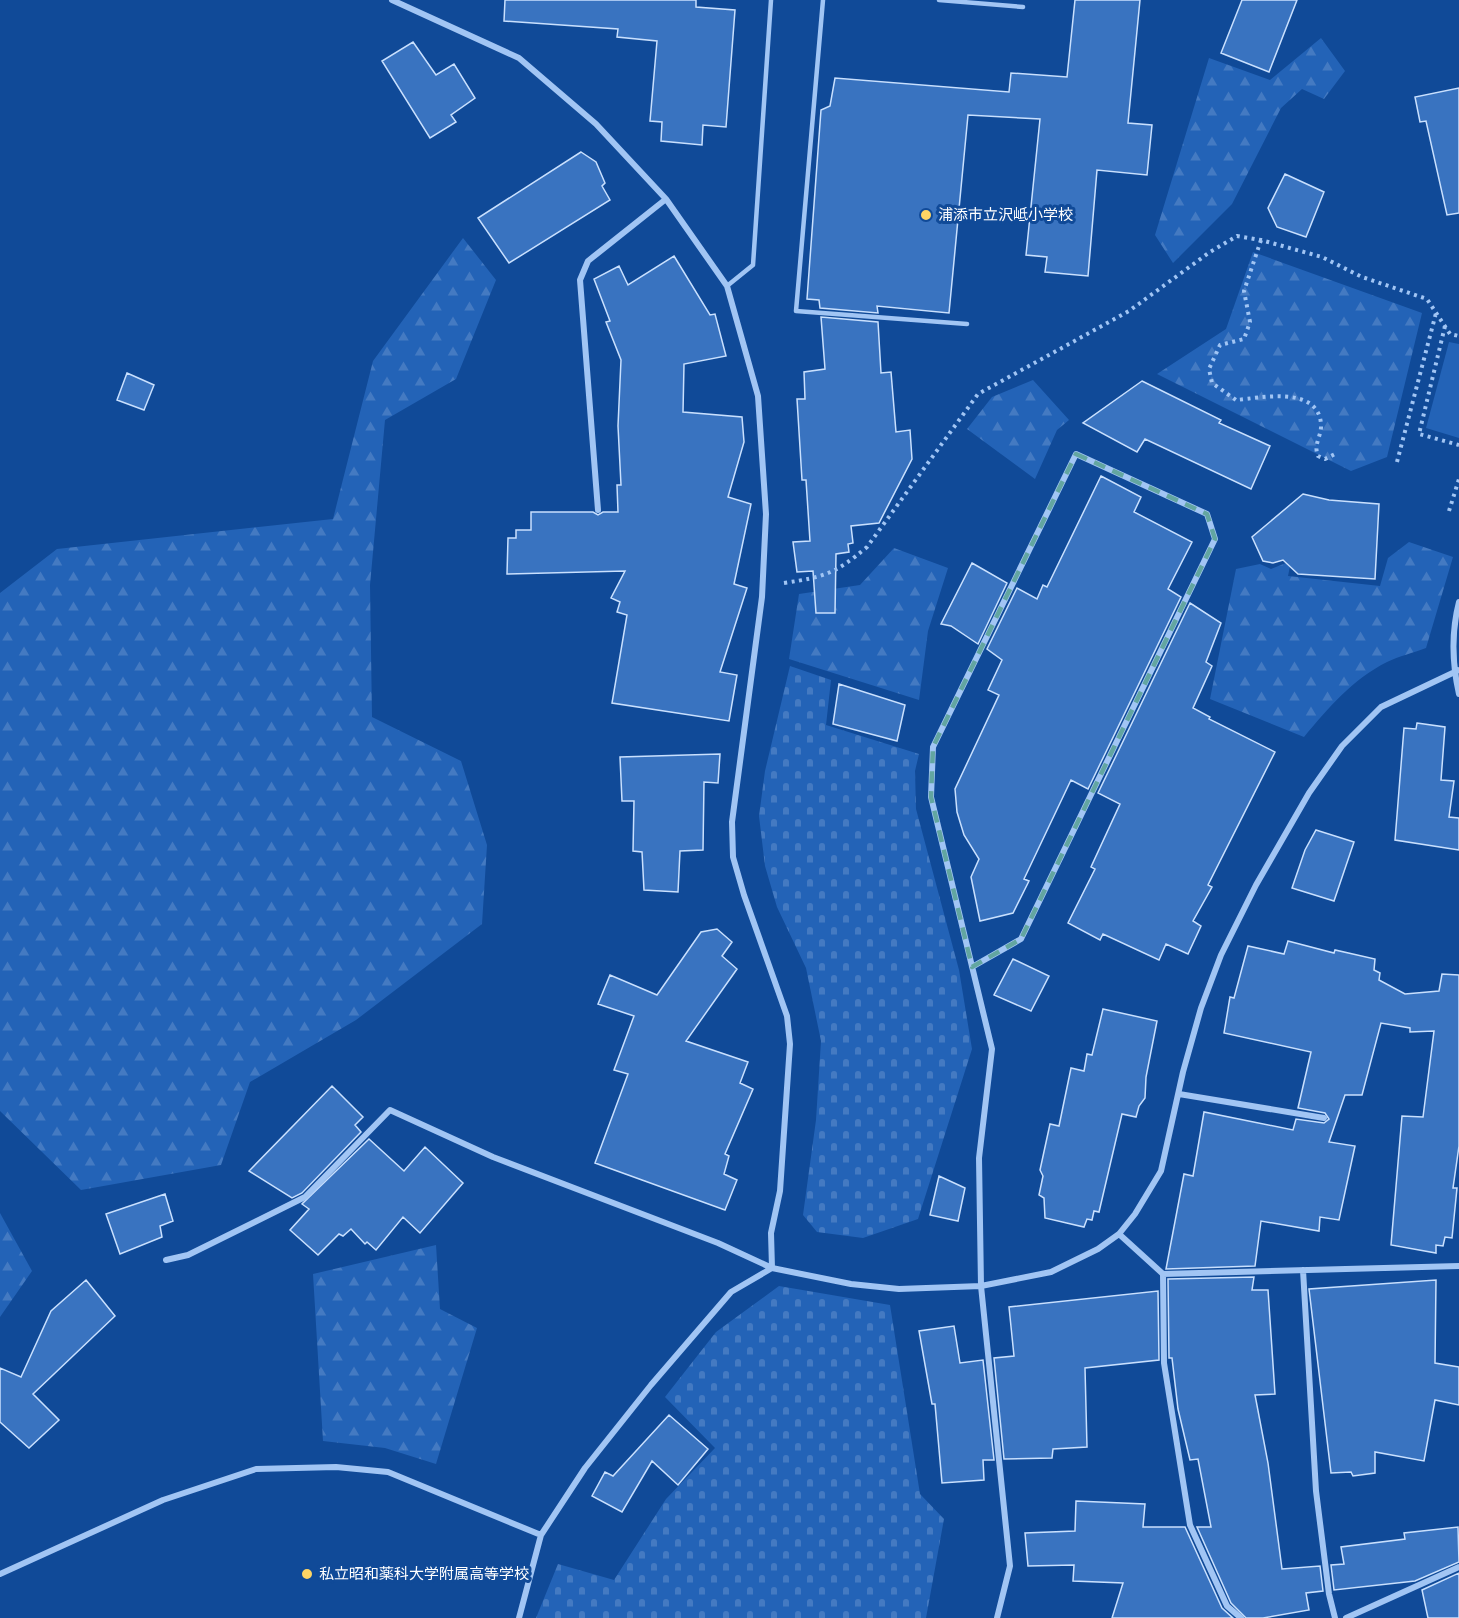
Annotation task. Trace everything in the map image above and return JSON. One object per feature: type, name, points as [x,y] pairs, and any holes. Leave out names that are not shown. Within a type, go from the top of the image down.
[{"type":"street","points":[[392,0],[519,58],[596,124],[666,199],[727,286],[758,396],[766,514],[763,587],[732,822],[733,856],[744,895],[787,1016],[790,1044],[780,1191],[771,1233],[772,1268]]},
{"type":"street","points":[[598,510],[580,280],[588,261],[666,199]]},
{"type":"street","points":[[972,967],[1021,939],[1215,539],[1207,514],[1076,454],[933,747],[931,797],[972,967],[992,1049],[979,1158],[981,1286],[1010,1566],[997,1618]]},
{"type":"street","points":[[1459,602],[1453,627],[1459,694]]},
{"type":"street","points":[[166,1260],[188,1255],[305,1197],[390,1110],[493,1157],[718,1243],[772,1268],[851,1284],[899,1289],[981,1286],[1051,1272],[1098,1250],[1119,1234],[1161,1171],[1202,1008],[1221,955],[1256,885],[1309,793],[1342,746],[1381,707],[1456,671]]},
{"type":"street","points":[[1179,1094],[1324,1118]]},
{"type":"street","points":[[1119,1234],[1163,1274],[1459,1266]]},
{"type":"street","points":[[519,1618],[541,1534],[585,1468],[651,1385],[731,1292],[772,1268]]},
{"type":"street","points":[[1303,1270],[1316,1491],[1329,1594],[1335,1618]]},
{"type":"street","points":[[1163,1274],[1164,1363],[1190,1525],[1227,1606],[1233,1615],[1240,1618]]},
{"type":"street","points":[[0,1574],[163,1500],[256,1469],[336,1467],[388,1472],[541,1534]]},
{"type":"street","points":[[1346,1618],[1459,1568]]},
{"type":"lane","points":[[727,286],[753,265],[771,0]]},
{"type":"lane","points":[[823,0],[796,311],[967,324]]},
{"type":"lane","points":[[939,0],[1023,7]]},
{"type":"path","points":[[763,587],[822,578],[843,567],[867,547],[978,394],[1129,311],[1210,252],[1237,236],[1261,240],[1322,257],[1362,277],[1427,299],[1450,334],[1459,336]]},
{"type":"path","points":[[1261,240],[1244,291],[1250,322],[1244,339],[1220,345],[1209,369],[1212,383],[1236,400],[1277,394],[1299,398],[1314,409],[1321,424],[1315,449],[1318,456],[1325,459],[1335,454]]},
{"type":"path","points":[[1397,462],[1436,312]]},
{"type":"path","points":[[1445,325],[1419,434],[1459,445]]},
{"type":"path","points":[[1449,511],[1459,479]]},
{"type":"highlighted area","points":[[1076,454],[1207,514],[1215,539],[1021,939],[972,967],[931,797],[933,747]]},
{"type":"green space","points":[[1321,38],[1345,71],[1324,99],[1302,89],[1281,108],[1232,204],[1173,263],[1155,235],[1209,58],[1270,80]]},
{"type":"green space","points":[[463,238],[496,280],[456,379],[385,420],[370,585],[372,717],[461,761],[487,845],[482,924],[356,1020],[250,1082],[221,1165],[81,1190],[0,1111],[0,593],[57,549],[333,519],[373,361]]},
{"type":"green space","points":[[1253,252],[1422,313],[1387,457],[1351,471],[1157,374],[1226,329]]},
{"type":"green space","points":[[1449,342],[1459,344],[1459,438],[1426,428]]},
{"type":"green space","points":[[1033,380],[1069,420],[1057,430],[1035,479],[967,429],[992,397]]},
{"type":"green space","points":[[1409,542],[1453,557],[1426,648],[1392,660],[1363,677],[1332,705],[1304,737],[1210,699],[1236,569],[1260,564],[1271,569],[1291,561],[1288,576],[1380,586],[1388,558]]},
{"type":"green space","points":[[894,548],[948,568],[928,631],[919,700],[789,659],[799,594],[860,585]]},
{"type":"green space","points":[[790,666],[831,680],[826,725],[919,754],[915,771],[916,809],[959,970],[972,1049],[918,1219],[863,1238],[817,1232],[803,1215],[816,1120],[821,1041],[806,968],[777,907],[765,866],[759,816],[765,771]]},
{"type":"green space","points":[[0,1213],[32,1271],[0,1317]]},
{"type":"green space","points":[[436,1245],[440,1309],[477,1328],[436,1464],[385,1448],[323,1441],[313,1274]]},
{"type":"green space","points":[[779,1286],[890,1305],[920,1494],[944,1519],[926,1618],[536,1618],[558,1564],[614,1580],[666,1499],[715,1448],[665,1397],[716,1332]]},
{"type":"building","points":[[505,0],[696,0],[696,7],[735,10],[726,127],[703,125],[702,145],[661,141],[662,122],[650,121],[657,41],[617,37],[618,29],[504,21]]},
{"type":"building","points":[[1075,0],[1140,0],[1128,123],[1152,125],[1147,175],[1097,170],[1088,276],[1045,272],[1047,257],[1026,255],[1040,119],[968,115],[949,313],[877,306],[878,313],[820,308],[819,300],[807,299],[821,110],[830,106],[835,78],[1009,92],[1011,73],[1067,77]]},
{"type":"building","points":[[1242,0],[1297,0],[1269,72],[1221,53]]},
{"type":"building","points":[[413,42],[436,75],[454,64],[475,98],[451,115],[456,122],[430,138],[382,61]]},
{"type":"building","points":[[1459,88],[1459,213],[1447,215],[1426,121],[1420,122],[1415,97]]},
{"type":"building","points":[[581,152],[596,162],[605,183],[602,186],[610,200],[509,263],[478,218]]},
{"type":"building","points":[[1285,174],[1324,192],[1306,237],[1277,227],[1268,208]]},
{"type":"building","points":[[674,256],[710,315],[715,314],[726,356],[684,364],[683,412],[742,417],[744,442],[728,497],[751,504],[734,584],[747,588],[720,672],[737,675],[729,721],[612,703],[627,615],[617,612],[620,602],[611,598],[625,571],[507,574],[508,538],[516,538],[516,530],[531,530],[531,512],[593,512],[598,515],[603,512],[618,512],[617,485],[621,485],[618,426],[621,360],[606,322],[610,321],[594,279],[619,266],[628,285]]},
{"type":"building","points":[[821,317],[878,322],[881,373],[891,372],[896,432],[910,430],[912,459],[879,523],[851,526],[853,543],[848,544],[849,552],[836,554],[835,613],[816,613],[813,571],[797,572],[793,542],[810,541],[806,480],[802,480],[797,399],[805,399],[804,372],[825,369]]},
{"type":"building","points":[[127,373],[154,385],[144,410],[117,400]]},
{"type":"building","points":[[1142,381],[1221,420],[1219,423],[1270,446],[1251,489],[1145,439],[1137,452],[1083,423]]},
{"type":"building","points":[[1101,476],[1141,497],[1134,512],[1192,542],[1168,589],[1181,597],[1088,789],[1071,780],[1024,879],[1029,881],[1013,913],[980,921],[971,877],[979,859],[964,835],[957,812],[955,789],[999,695],[988,690],[1002,660],[987,649],[1017,588],[1037,599],[1043,585],[1047,587]]},
{"type":"building","points":[[1303,494],[1329,500],[1379,504],[1375,579],[1298,574],[1283,560],[1273,563],[1263,561],[1252,537]]},
{"type":"building","points":[[972,563],[1007,583],[978,644],[951,626],[941,624]]},
{"type":"building","points":[[1190,603],[1221,623],[1206,662],[1212,666],[1193,708],[1210,717],[1209,719],[1275,752],[1208,885],[1212,887],[1193,921],[1201,926],[1188,954],[1166,944],[1159,960],[1103,934],[1100,940],[1068,923],[1095,869],[1091,867],[1120,804],[1098,793]]},
{"type":"building","points":[[839,684],[905,705],[897,741],[833,724]]},
{"type":"building","points":[[1417,723],[1445,727],[1441,780],[1454,781],[1449,817],[1459,818],[1459,850],[1395,840],[1404,728],[1416,729]]},
{"type":"building","points":[[720,754],[718,783],[704,782],[703,850],[680,851],[678,892],[644,890],[642,852],[633,851],[634,801],[622,801],[620,757]]},
{"type":"building","points":[[1316,830],[1354,842],[1334,901],[1292,888],[1305,850]]},
{"type":"building","points":[[717,929],[732,942],[722,956],[737,969],[686,1041],[748,1062],[740,1083],[753,1089],[725,1154],[729,1156],[724,1174],[737,1180],[725,1210],[595,1163],[628,1074],[614,1070],[634,1016],[598,1004],[610,975],[657,995],[701,932]]},
{"type":"building","points":[[1288,941],[1334,953],[1335,950],[1375,959],[1374,970],[1380,973],[1379,980],[1405,994],[1439,991],[1442,974],[1459,975],[1459,1146],[1453,1188],[1457,1188],[1452,1238],[1445,1237],[1443,1246],[1436,1245],[1436,1253],[1391,1245],[1402,1116],[1423,1117],[1434,1031],[1410,1032],[1410,1028],[1381,1023],[1362,1095],[1345,1095],[1329,1142],[1355,1146],[1339,1220],[1320,1217],[1319,1231],[1261,1221],[1255,1266],[1166,1269],[1184,1174],[1193,1176],[1204,1112],[1293,1130],[1296,1119],[1324,1123],[1329,1119],[1325,1113],[1298,1108],[1311,1052],[1224,1033],[1230,997],[1234,998],[1248,946],[1284,954]]},
{"type":"building","points":[[1013,959],[1049,976],[1031,1011],[994,995]]},
{"type":"building","points":[[1103,1009],[1157,1021],[1146,1077],[1145,1098],[1139,1106],[1136,1117],[1122,1114],[1099,1212],[1094,1211],[1092,1220],[1087,1219],[1084,1227],[1045,1218],[1044,1198],[1039,1195],[1043,1176],[1040,1170],[1050,1124],[1059,1126],[1071,1068],[1084,1071],[1087,1054],[1092,1055]]},
{"type":"building","points":[[332,1086],[363,1117],[355,1125],[361,1132],[302,1193],[292,1198],[249,1171]]},
{"type":"building","points":[[369,1139],[404,1171],[425,1147],[463,1183],[420,1233],[403,1217],[376,1250],[367,1242],[365,1244],[351,1229],[343,1236],[339,1234],[318,1255],[290,1230],[309,1209],[302,1204]]},
{"type":"building","points":[[939,1176],[965,1188],[958,1221],[930,1215]]},
{"type":"building","points":[[165,1194],[173,1221],[160,1226],[162,1237],[120,1254],[106,1214]]},
{"type":"building","points":[[1254,1277],[1252,1290],[1268,1290],[1275,1394],[1255,1395],[1268,1463],[1282,1569],[1320,1566],[1323,1591],[1306,1593],[1309,1610],[1263,1618],[1246,1618],[1231,1603],[1197,1527],[1211,1527],[1198,1459],[1190,1460],[1178,1409],[1172,1358],[1169,1358],[1168,1279]]},
{"type":"building","points":[[86,1280],[115,1316],[33,1394],[59,1420],[29,1448],[0,1422],[0,1368],[21,1377],[51,1311]]},
{"type":"building","points":[[1436,1280],[1435,1363],[1459,1367],[1459,1405],[1435,1400],[1424,1461],[1375,1452],[1375,1473],[1353,1476],[1351,1472],[1331,1473],[1309,1289]]},
{"type":"building","points":[[1158,1291],[1159,1360],[1085,1368],[1087,1447],[1053,1449],[1052,1458],[1004,1459],[994,1358],[1014,1356],[1009,1307]]},
{"type":"building","points":[[954,1326],[960,1363],[983,1360],[994,1460],[983,1460],[984,1480],[942,1483],[935,1404],[932,1404],[919,1331]]},
{"type":"building","points":[[669,1415],[708,1449],[678,1485],[652,1461],[622,1512],[592,1496],[605,1472],[613,1476]]},
{"type":"building","points":[[1076,1501],[1145,1504],[1143,1527],[1185,1527],[1222,1608],[1233,1618],[1112,1618],[1123,1583],[1073,1581],[1074,1565],[1028,1566],[1025,1533],[1075,1531]]},
{"type":"building","points":[[1458,1527],[1459,1562],[1415,1581],[1334,1590],[1331,1565],[1344,1564],[1341,1547],[1405,1539],[1404,1533]]},
{"type":"building","points":[[1459,1573],[1459,1618],[1428,1618],[1422,1590]]},
{"type":"place","name":"浦添市立沢岻小学校","points":[[926,215]]},
{"type":"place","name":"私立昭和薬科大学附属高等学校","points":[[307,1574]]}]
